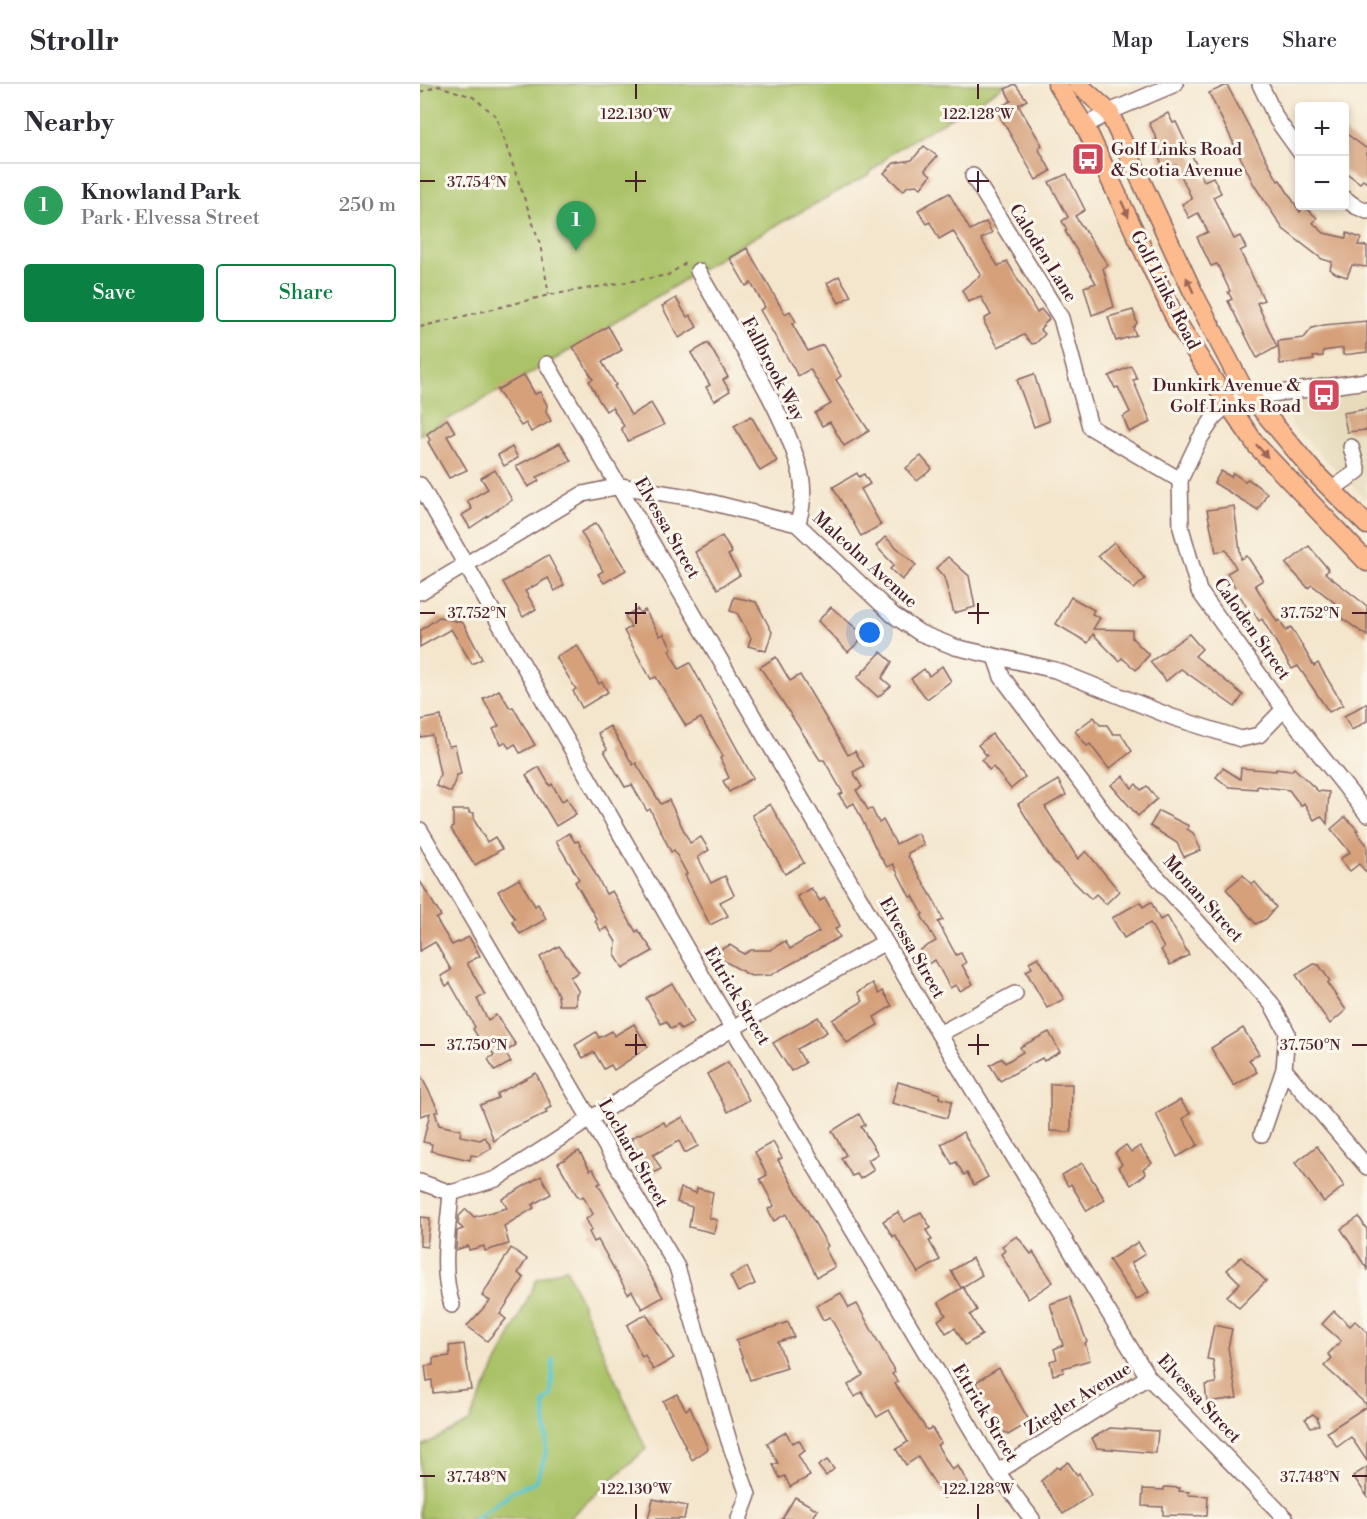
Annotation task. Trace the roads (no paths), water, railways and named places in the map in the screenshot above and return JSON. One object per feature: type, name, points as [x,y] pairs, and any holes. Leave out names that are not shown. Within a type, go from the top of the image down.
[{"type":"main road","name":"Golf Links Road","points":[[1057,84],[1086,126],[1177,322],[1228,404],[1257,446],[1367,562]]},
{"type":"main road","name":"Golf Links Road","points":[[1078,84],[1109,112],[1193,292],[1250,397],[1331,490],[1367,525]]},
{"type":"street","points":[[1086,126],[1109,112],[1175,84]]},
{"type":"street","points":[[1260,84],[1276,120],[1295,146]]},
{"type":"street","name":"Caloden Lane","points":[[973,176],[1061,318],[1090,427],[1180,480]]},
{"type":"street","points":[[1349,202],[1367,211]]},
{"type":"street","name":"Fallbrook Way","points":[[698,271],[778,415],[801,476],[802,513],[797,524]]},
{"type":"street","name":"Elvessa Street","points":[[547,364],[939,1034],[1148,1377],[1286,1519]]},
{"type":"street","points":[[1228,404],[1250,397],[1367,381]]},
{"type":"street","name":"Caloden Street","points":[[1228,404],[1215,416],[1199,440],[1180,480],[1181,528],[1199,591],[1284,709],[1367,814]]},
{"type":"street","points":[[1331,490],[1358,471],[1351,447]]},
{"type":"street","name":"Ettrick Street","points":[[420,485],[733,1028],[997,1472],[1032,1519]]},
{"type":"street","name":"Malcolm Avenue","points":[[420,592],[583,494],[620,486],[694,498],[797,524],[893,615],[920,633],[956,647],[1055,670],[1172,717],[1241,739],[1259,735],[1284,709]]},
{"type":"street","name":"Monan Street","points":[[995,657],[1002,677],[1128,846],[1271,1003],[1287,1032],[1284,1069]]},
{"type":"street","name":"Lochard Street","points":[[420,831],[677,1267],[729,1441],[748,1495],[739,1519]]},
{"type":"street","points":[[420,1182],[452,1193],[495,1179],[733,1028],[885,942]]},
{"type":"street","points":[[939,1034],[1015,994]]},
{"type":"street","points":[[1262,1134],[1284,1069]]},
{"type":"street","points":[[1284,1069],[1367,1167]]},
{"type":"street","points":[[452,1193],[445,1260],[446,1287],[452,1305]]},
{"type":"street","name":"Ziegler Avenue","points":[[997,1472],[1148,1377]]},
{"type":"waterway","points":[[475,1519],[515,1490],[534,1483],[540,1471],[546,1451],[544,1402],[551,1396],[553,1359]]},
{"type":"place","name":"Golf Links Road & Scotia Avenue","points":[[1088,159]]},
{"type":"place","name":"Knowland Park","points":[[576,251]]},
{"type":"place","name":"Dunkirk Avenue & Golf Links Road","points":[[1324,395]]}]
